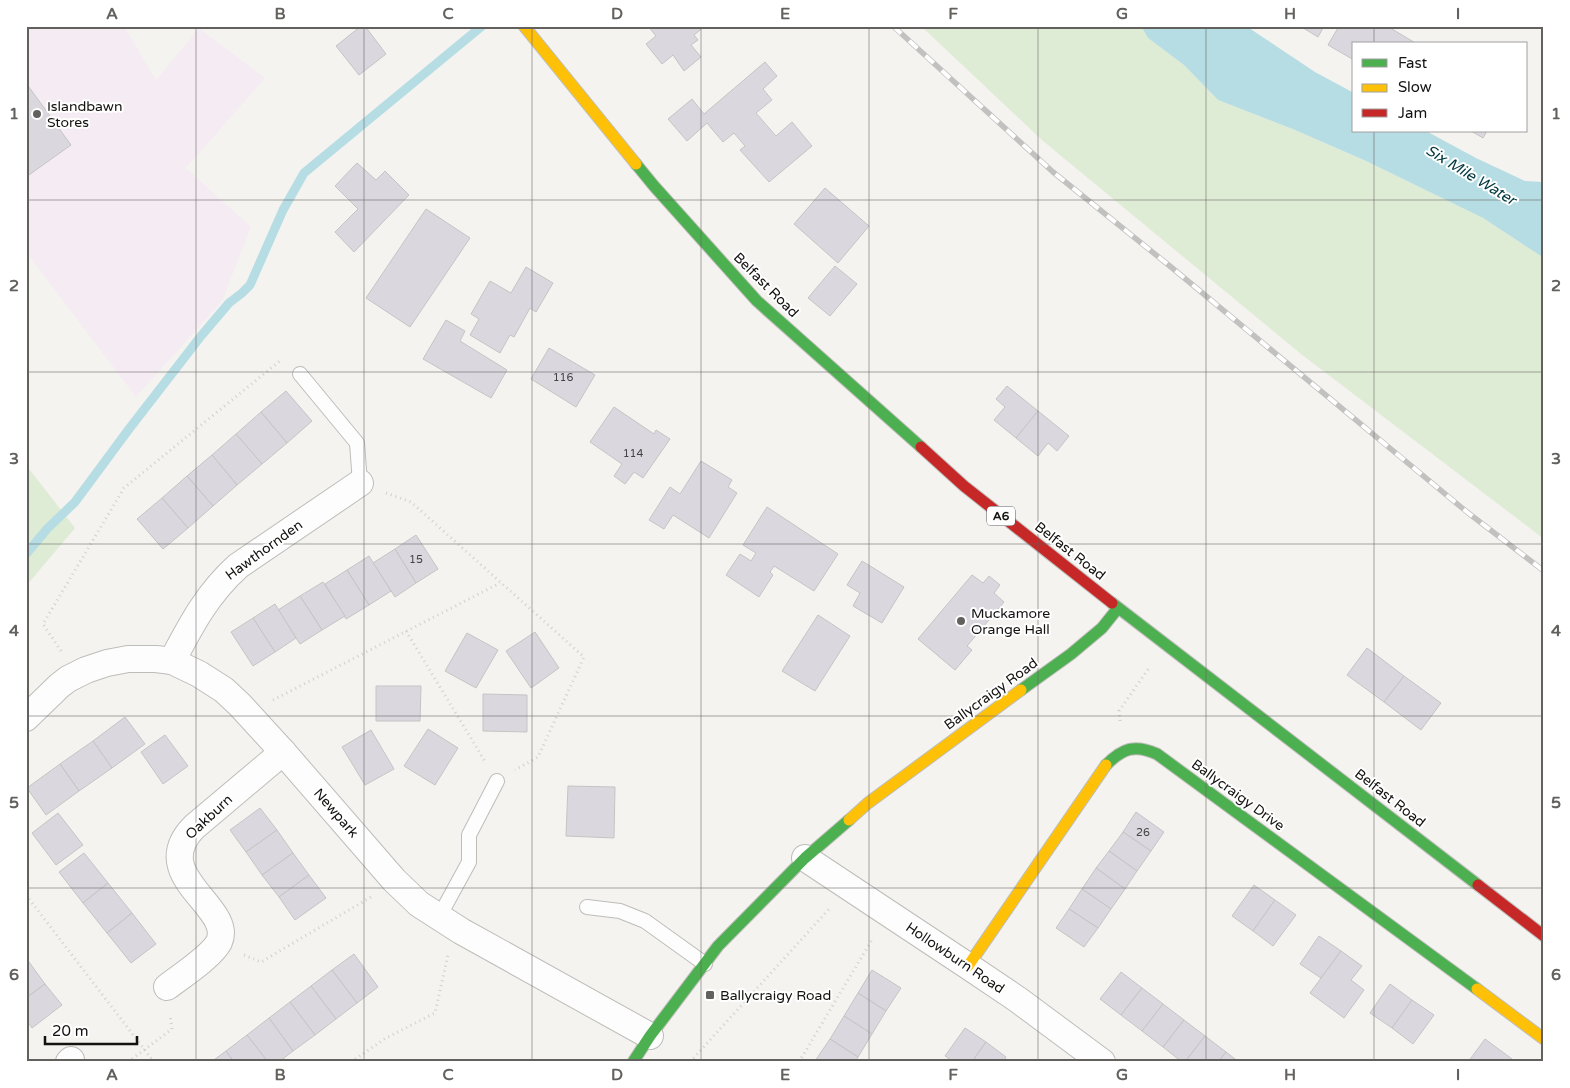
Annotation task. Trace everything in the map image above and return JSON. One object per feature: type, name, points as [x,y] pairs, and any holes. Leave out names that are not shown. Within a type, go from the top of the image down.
[{"type":"main road","name":"Belfast Road","points":[[524,26],[654,186],[757,301],[964,486],[1165,645],[1544,936]]},
{"type":"main road","name":"Ballycraigy Road","points":[[633,1062],[650,1036],[718,946],[805,858],[868,803],[1071,654],[1102,628],[1118,608]]},
{"type":"main road","name":"Ballycraigy Drive","points":[[1122,751],[1130,748],[1142,748],[1150,750],[1165,759],[1544,1039]]},
{"type":"main road","points":[[968,966],[1100,773],[1109,761],[1122,751]]},
{"type":"street","name":"Hawthornden","points":[[172,661],[201,609],[224,579],[238,566],[360,483]]},
{"type":"street","name":"Newpark","points":[[26,718],[59,686],[77,675],[96,667],[138,658],[172,661],[199,674],[224,690],[248,713],[394,880],[419,904],[461,931],[650,1036]]},
{"type":"street","name":"Oakburn","points":[[218,944],[221,934],[220,925],[183,872],[179,858],[180,846],[183,839],[194,827],[284,752]]},
{"type":"street","name":"Hollowburn Road","points":[[805,858],[968,966],[1102,1062]]},
{"type":"street","points":[[167,987],[212,952],[218,944]]},
{"type":"lane","points":[[300,374],[357,443],[360,483]]},
{"type":"lane","points":[[439,916],[468,862],[469,835],[496,781]]},
{"type":"lane","points":[[587,907],[620,911],[645,921],[705,964]]},
{"type":"path","points":[[77,675],[43,624],[124,488],[286,356],[300,374]]},
{"type":"path","points":[[360,483],[411,502],[584,657],[538,757],[496,781],[406,632]]},
{"type":"path","points":[[248,713],[500,582]]},
{"type":"path","points":[[1122,751],[1120,711],[1165,645]]},
{"type":"path","points":[[218,944],[261,962],[382,891],[394,880]]},
{"type":"path","points":[[690,1062],[849,887]]},
{"type":"path","points":[[26,895],[154,1062]]},
{"type":"path","points":[[799,1062],[889,913]]},
{"type":"path","points":[[351,1062],[386,1038],[435,1013],[449,950],[461,931]]},
{"type":"path","points":[[128,1062],[172,1029],[167,987]]},
{"type":"shaded area","points":[[26,26],[124,26],[156,80],[199,28],[265,78],[186,168],[251,227],[222,301],[136,397],[26,252]]},
{"type":"green space","points":[[921,26],[1141,26],[1148,38],[1184,65],[1218,100],[1295,130],[1366,161],[1483,218],[1544,258],[1544,539],[1301,354],[1043,141]]},
{"type":"green space","points":[[26,465],[75,528],[26,586]]},
{"type":"water","name":"Six Mile Water","points":[[1141,26],[1246,26],[1315,72],[1352,92],[1352,132],[1428,132],[1476,158],[1525,181],[1544,182],[1544,258],[1483,218],[1366,161],[1295,130],[1218,100],[1184,65],[1148,38]]},
{"type":"building","points":[[361,26],[365,26],[386,54],[359,75],[336,46]]},
{"type":"building","points":[[648,26],[705,26],[694,35],[698,40],[691,45],[701,57],[684,71],[673,55],[662,64],[646,44],[656,36]]},
{"type":"building","points":[[1300,26],[1324,26],[1318,37]]},
{"type":"building","points":[[1339,26],[1387,26],[1414,42],[1352,42],[1352,59],[1328,45]]},
{"type":"building","points":[[765,62],[777,76],[763,89],[772,100],[756,113],[776,136],[792,122],[812,146],[769,182],[740,150],[745,146],[734,133],[723,142],[707,123],[687,141],[668,119],[692,99],[704,114]]},
{"type":"building","name":"Islandbawn Stores","points":[[26,83],[71,145],[26,177]]},
{"type":"building","points":[[1473,132],[1486,132],[1483,138]]},
{"type":"building","points":[[357,163],[376,180],[385,171],[409,195],[354,252],[335,232],[358,209],[335,186]]},
{"type":"building","points":[[825,188],[869,226],[838,263],[794,224]]},
{"type":"building","points":[[426,209],[470,238],[410,327],[366,298]]},
{"type":"building","points":[[835,266],[857,284],[830,316],[808,298]]},
{"type":"building","points":[[526,267],[553,283],[536,312],[530,308],[514,337],[510,335],[500,353],[470,335],[479,319],[471,314],[490,281],[511,293]]},
{"type":"building","points":[[446,320],[465,331],[460,341],[507,370],[491,398],[423,359]]},
{"type":"building","points":[[549,348],[595,375],[576,407],[531,379]]},
{"type":"building","points":[[1007,386],[1038,411],[1016,438],[994,420],[1005,407],[996,399]]},
{"type":"building","points":[[286,391],[312,421],[287,443],[261,412]]},
{"type":"building","points":[[614,407],[654,434],[656,430],[670,439],[643,478],[634,472],[625,484],[614,476],[622,464],[590,442]]},
{"type":"building","points":[[1038,411],[1069,436],[1057,451],[1048,443],[1038,456],[1016,438]]},
{"type":"building","points":[[261,412],[287,443],[262,464],[236,434]]},
{"type":"building","points":[[236,434],[262,464],[237,485],[212,455]]},
{"type":"building","points":[[212,455],[237,485],[213,506],[187,476]]},
{"type":"building","points":[[701,461],[732,480],[728,487],[737,493],[709,538],[673,515],[664,529],[649,520],[670,487],[680,494]]},
{"type":"building","points":[[187,476],[213,506],[188,528],[162,498]]},
{"type":"building","points":[[162,498],[188,528],[163,549],[137,519]]},
{"type":"building","points":[[767,507],[838,554],[814,591],[774,566],[770,572],[773,575],[759,597],[726,575],[740,554],[751,561],[756,553],[743,545]]},
{"type":"building","points":[[416,535],[438,569],[416,583],[395,549]]},
{"type":"building","points":[[395,549],[416,583],[395,597],[373,563]]},
{"type":"building","points":[[369,556],[391,591],[369,605],[347,570]]},
{"type":"building","points":[[862,561],[904,587],[882,623],[853,606],[860,593],[847,585]]},
{"type":"building","points":[[347,570],[369,605],[346,619],[325,584]]},
{"type":"building","name":"Muckamore Orange Hall","points":[[972,575],[983,583],[989,576],[1000,585],[994,593],[1004,602],[967,646],[972,650],[955,670],[918,639]]},
{"type":"building","points":[[323,582],[345,616],[322,630],[300,596]]},
{"type":"building","points":[[300,596],[322,630],[300,644],[278,610]]},
{"type":"building","points":[[275,604],[296,638],[275,652],[253,618]]},
{"type":"building","points":[[818,615],[850,636],[815,691],[782,671]]},
{"type":"building","points":[[253,618],[275,652],[253,666],[231,632]]},
{"type":"building","points":[[535,632],[559,668],[531,688],[506,651]]},
{"type":"building","points":[[467,633],[498,650],[476,688],[445,671]]},
{"type":"building","points":[[1367,648],[1404,676],[1384,702],[1347,675]]},
{"type":"building","points":[[1404,676],[1441,703],[1421,730],[1384,702]]},
{"type":"building","points":[[376,686],[421,686],[420,721],[376,721]]},
{"type":"building","points":[[483,694],[527,695],[527,732],[483,731]]},
{"type":"building","points":[[125,717],[145,744],[112,768],[93,741]]},
{"type":"building","points":[[428,729],[458,748],[435,785],[404,766]]},
{"type":"building","points":[[371,730],[394,769],[365,785],[342,747]]},
{"type":"building","points":[[165,735],[188,766],[163,784],[141,752]]},
{"type":"building","points":[[93,741],[112,768],[79,791],[60,764]]},
{"type":"building","points":[[60,764],[79,791],[46,815],[27,788]]},
{"type":"building","points":[[568,786],[615,787],[614,838],[566,836]]},
{"type":"building","points":[[260,808],[277,830],[246,852],[230,830]]},
{"type":"building","points":[[1136,812],[1164,832],[1151,851],[1123,832]]},
{"type":"building","points":[[58,813],[83,845],[56,865],[32,833]]},
{"type":"building","points":[[277,830],[293,853],[262,875],[246,852]]},
{"type":"building","points":[[1123,832],[1151,851],[1137,871],[1109,851]]},
{"type":"building","points":[[1109,851],[1137,871],[1125,889],[1096,868]]},
{"type":"building","points":[[84,853],[108,883],[83,903],[59,872]]},
{"type":"building","points":[[293,853],[309,875],[279,897],[262,875]]},
{"type":"building","points":[[1096,868],[1125,889],[1111,909],[1082,889]]},
{"type":"building","points":[[309,875],[326,898],[295,920],[279,897]]},
{"type":"building","points":[[108,883],[132,913],[107,933],[83,903]]},
{"type":"building","points":[[1254,885],[1275,900],[1253,931],[1232,916]]},
{"type":"building","points":[[1082,889],[1111,909],[1098,928],[1069,909]]},
{"type":"building","points":[[1275,900],[1296,915],[1273,946],[1253,931]]},
{"type":"building","points":[[1069,909],[1098,928],[1084,947],[1056,928]]},
{"type":"building","points":[[132,913],[156,944],[131,963],[107,933]]},
{"type":"building","points":[[1319,936],[1341,951],[1321,978],[1300,964]]},
{"type":"building","points":[[1341,951],[1362,966],[1351,980],[1364,990],[1344,1018],[1310,993]]},
{"type":"building","points":[[354,954],[378,987],[357,1003],[332,970]]},
{"type":"building","points":[[29,962],[45,984],[26,998],[26,964]]},
{"type":"building","points":[[332,970],[357,1003],[336,1019],[311,986]]},
{"type":"building","points":[[872,970],[901,988],[886,1011],[858,993]]},
{"type":"building","points":[[1121,972],[1142,988],[1121,1015],[1100,999]]},
{"type":"building","points":[[45,984],[62,1005],[32,1028],[26,1020],[26,998]]},
{"type":"building","points":[[1390,984],[1412,1000],[1392,1028],[1370,1013]]},
{"type":"building","points":[[311,986],[336,1019],[315,1035],[290,1002]]},
{"type":"building","points":[[1142,988],[1163,1004],[1142,1031],[1121,1015]]},
{"type":"building","points":[[858,993],[886,1011],[872,1034],[844,1016]]},
{"type":"building","points":[[1412,1000],[1434,1015],[1413,1044],[1392,1028]]},
{"type":"building","points":[[290,1002],[315,1035],[293,1051],[269,1018]]},
{"type":"building","points":[[1163,1004],[1184,1020],[1163,1047],[1142,1031]]},
{"type":"building","points":[[844,1016],[872,1034],[858,1057],[830,1039]]},
{"type":"building","points":[[269,1018],[293,1051],[279,1062],[268,1062],[247,1035]]},
{"type":"building","points":[[1184,1020],[1205,1036],[1185,1062],[1182,1062],[1163,1047]]},
{"type":"building","points":[[965,1028],[986,1042],[972,1062],[954,1062],[945,1056]]},
{"type":"building","points":[[247,1035],[268,1062],[234,1062],[226,1051]]},
{"type":"building","points":[[1205,1036],[1226,1052],[1218,1062],[1185,1062]]},
{"type":"building","points":[[830,1039],[858,1057],[855,1062],[815,1061]]},
{"type":"building","points":[[1485,1039],[1512,1059],[1510,1062],[1468,1062]]},
{"type":"building","points":[[986,1042],[1006,1057],[1003,1062],[972,1062]]},
{"type":"building","points":[[226,1051],[234,1062],[211,1062]]},
{"type":"building","points":[[1226,1052],[1239,1062],[1218,1062]]},
{"type":"waterway","points":[[26,554],[47,529],[75,502],[201,336],[229,303],[250,285],[283,210],[304,173],[482,26]]},
{"type":"railway","points":[[893,26],[1053,172],[1467,512],[1544,571]]},
{"type":"traffic: fast","points":[[636,164],[757,301],[921,447]]},
{"type":"traffic: fast","points":[[1112,603],[1478,885]]},
{"type":"traffic: fast","points":[[1021,690],[1071,654],[1102,628],[1118,608]]},
{"type":"traffic: fast","points":[[1106,765],[1118,755],[1130,749],[1142,749],[1157,754],[1477,989]]},
{"type":"traffic: fast","points":[[633,1062],[650,1036],[718,946],[805,858],[849,820]]},
{"type":"traffic: slow","points":[[524,26],[636,164]]},
{"type":"traffic: slow","points":[[849,820],[868,803],[1021,690]]},
{"type":"traffic: slow","points":[[968,966],[1106,765]]},
{"type":"traffic: slow","points":[[1477,989],[1544,1039]]},
{"type":"traffic: jam","points":[[921,447],[964,486],[1112,603]]},
{"type":"traffic: jam","points":[[1478,885],[1544,936]]},
{"type":"place","name":"Islandbawn Stores","points":[[37,114]]},
{"type":"place","name":"Muckamore Orange Hall","points":[[961,621]]},
{"type":"place","name":"Ballycraigy Road","points":[[710,995]]}]
